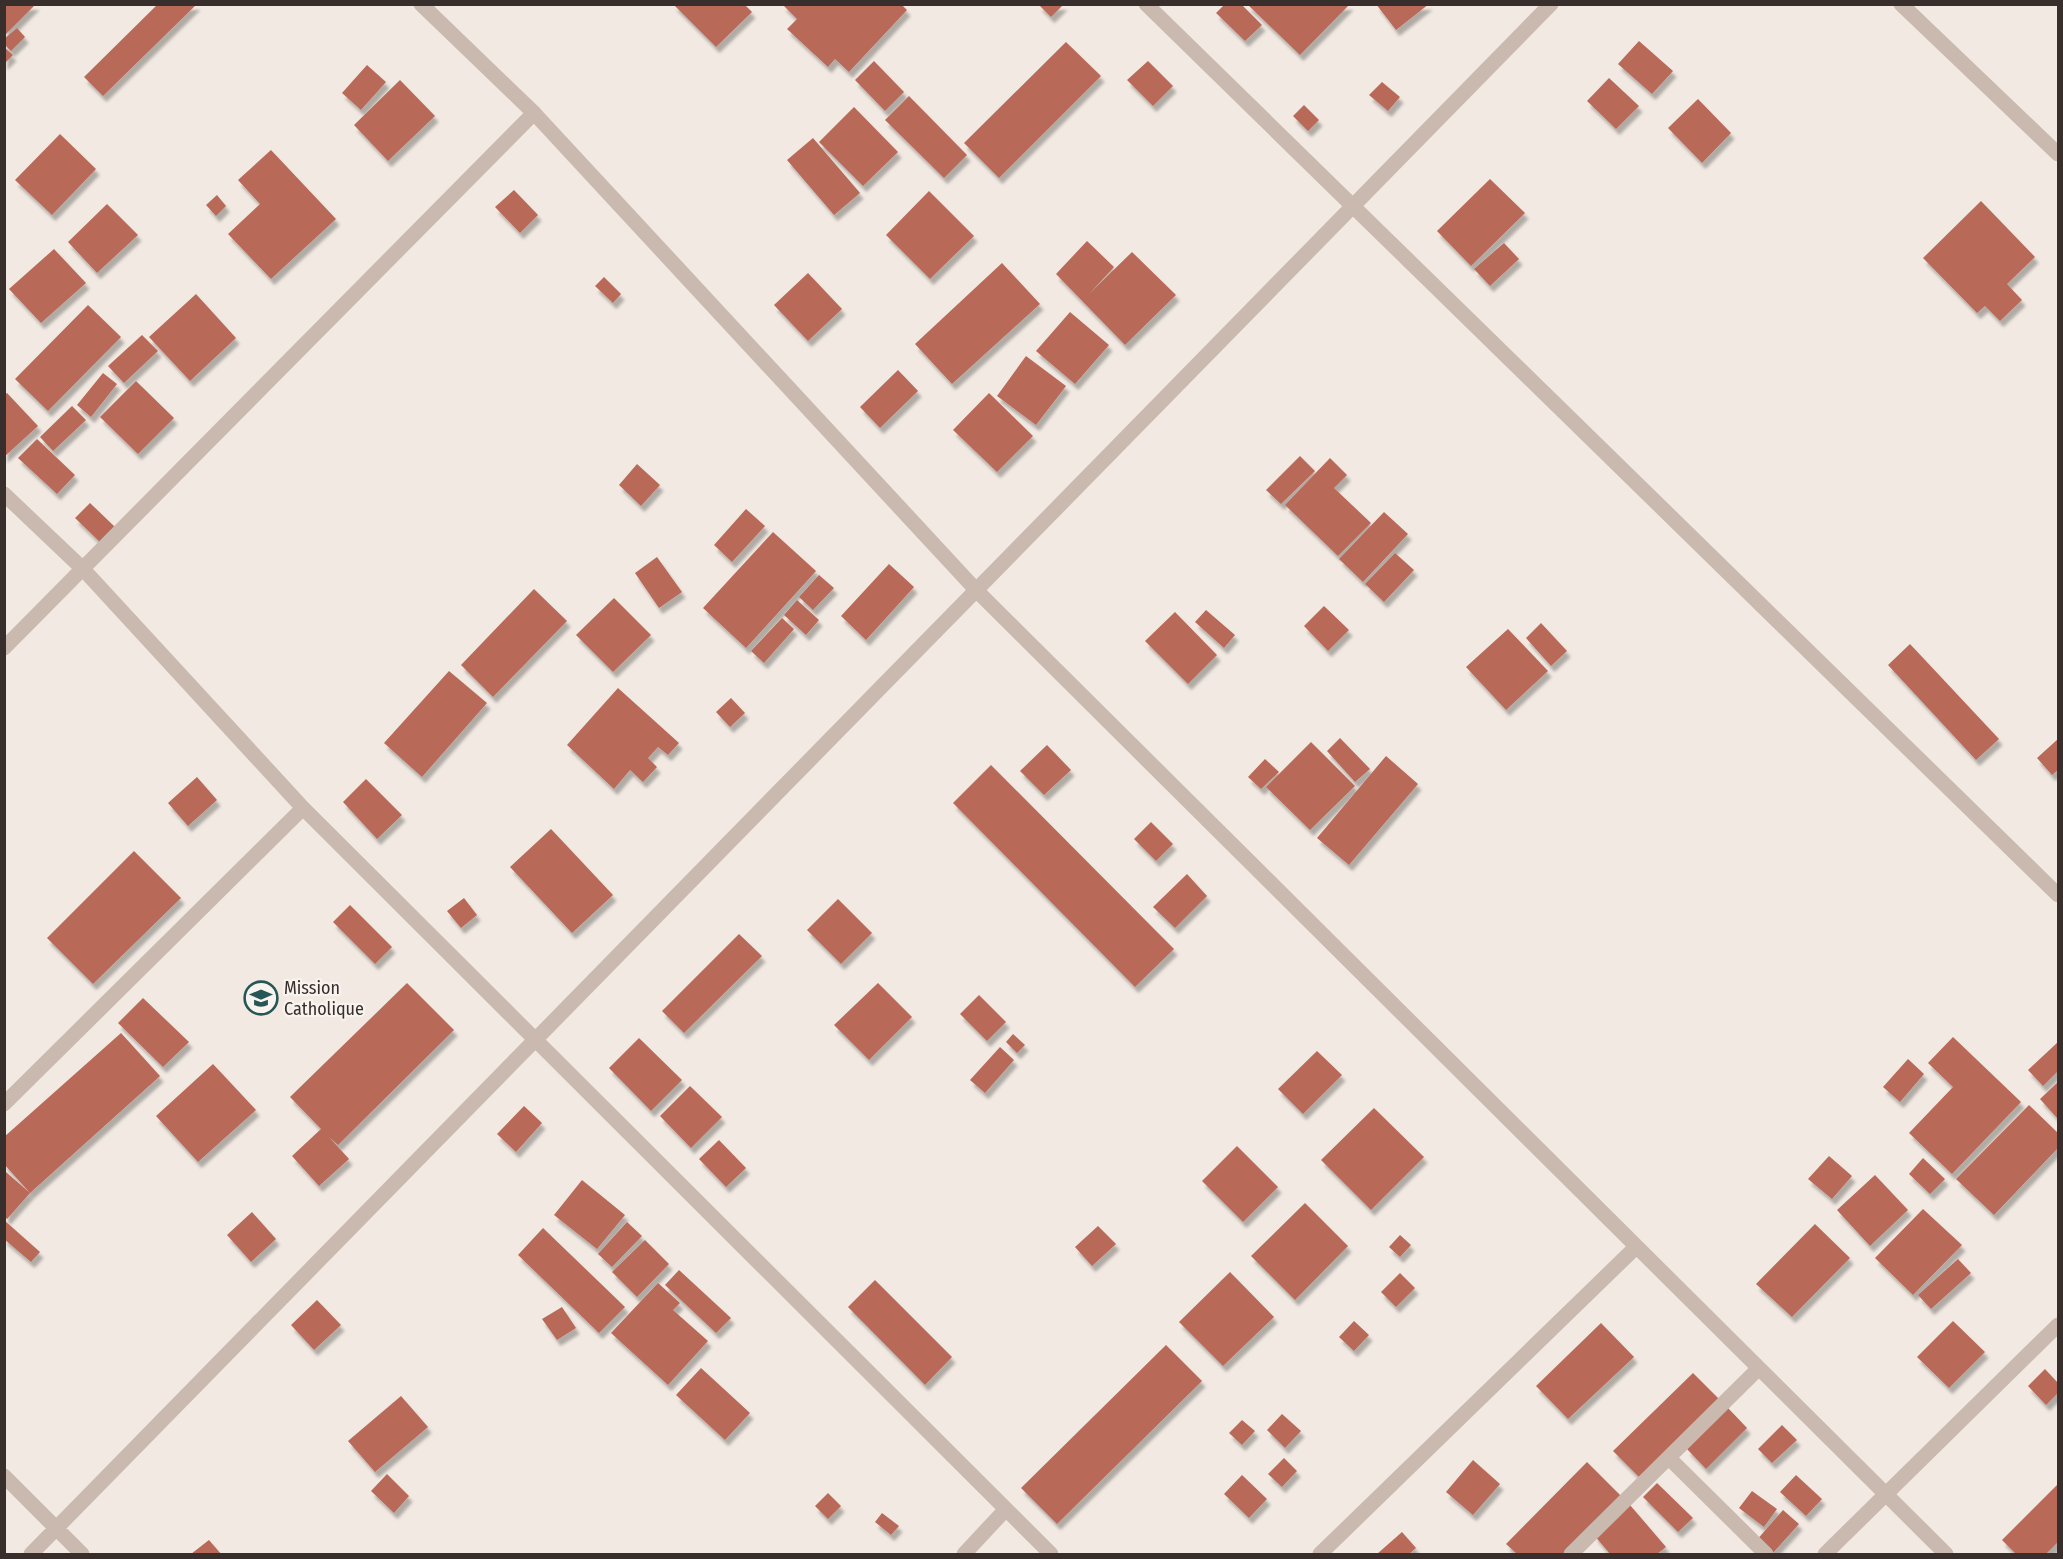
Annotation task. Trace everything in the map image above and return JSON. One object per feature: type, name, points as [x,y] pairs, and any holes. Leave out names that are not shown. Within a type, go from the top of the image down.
[{"type":"street","points":[[421,4],[534,113],[977,591],[1946,1554]]},
{"type":"street","points":[[1146,4],[1351,207],[2058,895]]},
{"type":"street","points":[[31,1554],[1551,4]]},
{"type":"street","points":[[1901,4],[2056,146]]},
{"type":"street","points":[[4,648],[534,113]]},
{"type":"street","points":[[4,494],[83,569],[303,808],[1051,1554]]},
{"type":"street","points":[[4,1104],[303,808]]},
{"type":"street","points":[[1320,1554],[1636,1247]]},
{"type":"street","points":[[1825,1554],[1887,1496],[2058,1325]]},
{"type":"street","points":[[1571,1554],[1758,1369]]},
{"type":"street","points":[[1669,1458],[1766,1554]]},
{"type":"street","points":[[4,1476],[82,1554]]},
{"type":"street","points":[[964,1554],[1006,1509]]},
{"type":"building","points":[[4,4],[36,4],[4,36]]},
{"type":"building","points":[[158,4],[197,4],[103,96],[84,77]]},
{"type":"building","points":[[673,4],[744,4],[752,12],[716,47]]},
{"type":"building","points":[[782,4],[901,4],[907,10],[849,72],[835,59],[828,67],[787,29],[797,19]]},
{"type":"building","points":[[1038,4],[1064,4],[1051,17]]},
{"type":"building","points":[[1225,4],[1241,4],[1262,25],[1245,41],[1216,13]]},
{"type":"building","points":[[1247,4],[1350,4],[1300,55]]},
{"type":"building","points":[[1376,4],[1429,4],[1396,30]]},
{"type":"building","points":[[17,28],[25,37],[11,51],[4,44],[4,39]]},
{"type":"building","points":[[1639,41],[1673,71],[1652,94],[1618,64]]},
{"type":"building","points":[[1066,42],[1101,76],[999,178],[964,143]]},
{"type":"building","points":[[4,47],[13,55],[4,64]]},
{"type":"building","points":[[874,61],[904,92],[885,111],[855,80]]},
{"type":"building","points":[[1148,61],[1173,86],[1153,106],[1127,80]]},
{"type":"building","points":[[367,65],[386,82],[361,110],[342,93]]},
{"type":"building","points":[[1609,78],[1639,106],[1616,129],[1587,101]]},
{"type":"building","points":[[400,80],[435,116],[388,161],[354,125]]},
{"type":"building","points":[[1382,82],[1400,97],[1388,111],[1369,95]]},
{"type":"building","points":[[909,96],[967,155],[944,178],[885,120]]},
{"type":"building","points":[[1698,99],[1731,133],[1702,163],[1668,128]]},
{"type":"building","points":[[1304,105],[1319,120],[1308,131],[1293,116]]},
{"type":"building","points":[[854,107],[898,152],[863,186],[819,142]]},
{"type":"building","points":[[60,134],[96,169],[52,215],[15,180]]},
{"type":"building","points":[[813,138],[860,193],[834,215],[787,160]]},
{"type":"building","points":[[271,150],[336,219],[271,279],[228,234],[260,204],[238,180]]},
{"type":"building","points":[[1490,179],[1525,213],[1471,266],[1437,231]]},
{"type":"building","points":[[514,190],[538,215],[520,233],[495,207]]},
{"type":"building","points":[[929,191],[974,236],[930,279],[886,235]]},
{"type":"building","points":[[217,195],[226,206],[216,216],[206,205]]},
{"type":"building","points":[[1981,201],[2035,257],[2007,284],[2022,300],[2000,321],[1985,306],[1977,313],[1923,258]]},
{"type":"building","points":[[107,204],[138,235],[97,273],[68,242]]},
{"type":"building","points":[[1087,241],[1114,267],[1089,294],[1132,252],[1176,295],[1125,345],[1056,274]]},
{"type":"building","points":[[1504,243],[1519,259],[1490,286],[1474,269]]},
{"type":"building","points":[[54,249],[86,283],[41,323],[9,289]]},
{"type":"building","points":[[1002,263],[1040,304],[952,384],[915,344]]},
{"type":"building","points":[[808,273],[842,309],[808,341],[774,305]]},
{"type":"building","points":[[604,277],[621,294],[613,303],[595,286]]},
{"type":"building","points":[[196,294],[236,338],[190,381],[149,337]]},
{"type":"building","points":[[88,305],[121,337],[48,411],[15,379]]},
{"type":"building","points":[[1070,312],[1109,345],[1075,384],[1036,351]]},
{"type":"building","points":[[142,335],[158,351],[124,383],[108,366]]},
{"type":"building","points":[[1026,356],[1066,386],[1036,425],[997,396]]},
{"type":"building","points":[[898,370],[918,391],[880,428],[860,407]]},
{"type":"building","points":[[103,373],[117,384],[91,417],[77,405]]},
{"type":"building","points":[[136,381],[174,418],[138,454],[100,417]]},
{"type":"building","points":[[7,393],[38,426],[4,457],[4,395]]},
{"type":"building","points":[[989,393],[1033,436],[997,472],[953,430]]},
{"type":"building","points":[[72,406],[86,420],[53,451],[40,437]]},
{"type":"building","points":[[37,439],[75,475],[57,494],[18,458]]},
{"type":"building","points":[[1300,456],[1315,471],[1281,504],[1266,490]]},
{"type":"building","points":[[1330,458],[1347,475],[1334,488],[1371,523],[1338,556],[1285,505]]},
{"type":"building","points":[[637,464],[660,485],[641,506],[619,485]]},
{"type":"building","points":[[90,503],[115,527],[100,542],[75,518]]},
{"type":"building","points":[[746,509],[765,526],[732,562],[714,545]]},
{"type":"building","points":[[1384,512],[1408,534],[1363,582],[1339,559]]},
{"type":"building","points":[[773,532],[816,571],[746,648],[703,608]]},
{"type":"building","points":[[1395,553],[1414,570],[1384,602],[1365,584]]},
{"type":"building","points":[[657,557],[682,592],[659,608],[635,573]]},
{"type":"building","points":[[889,564],[914,587],[866,640],[841,616]]},
{"type":"building","points":[[819,575],[834,588],[813,610],[799,597]]},
{"type":"building","points":[[534,589],[567,621],[493,697],[461,665]]},
{"type":"building","points":[[614,598],[651,635],[613,672],[576,635]]},
{"type":"building","points":[[797,600],[819,620],[806,635],[784,615]]},
{"type":"building","points":[[1324,606],[1349,630],[1328,651],[1304,626]]},
{"type":"building","points":[[1206,610],[1235,635],[1224,648],[1195,622]]},
{"type":"building","points":[[1175,612],[1217,655],[1188,684],[1145,641]]},
{"type":"building","points":[[782,618],[794,629],[764,663],[751,651]]},
{"type":"building","points":[[1541,623],[1567,651],[1551,666],[1526,638]]},
{"type":"building","points":[[1508,629],[1548,671],[1506,710],[1466,667]]},
{"type":"building","points":[[1910,644],[1999,739],[1976,760],[1888,665]]},
{"type":"building","points":[[449,671],[487,703],[422,777],[384,743]]},
{"type":"building","points":[[618,688],[679,743],[668,755],[658,747],[648,758],[657,767],[643,782],[630,770],[614,789],[567,745]]},
{"type":"building","points":[[731,698],[745,713],[730,727],[716,712]]},
{"type":"building","points":[[1340,738],[1370,769],[1355,782],[1327,751]]},
{"type":"building","points":[[2058,739],[2058,770],[2052,775],[2037,758]]},
{"type":"building","points":[[1311,742],[1355,786],[1310,830],[1266,787]]},
{"type":"building","points":[[1047,745],[1071,770],[1044,795],[1020,771]]},
{"type":"building","points":[[1386,756],[1418,784],[1349,865],[1317,838]]},
{"type":"building","points":[[1265,759],[1279,772],[1261,789],[1248,777]]},
{"type":"building","points":[[991,765],[1174,949],[1135,987],[953,803]]},
{"type":"building","points":[[197,777],[217,800],[188,826],[168,803]]},
{"type":"building","points":[[366,779],[402,815],[377,839],[343,802]]},
{"type":"building","points":[[1151,822],[1173,844],[1156,861],[1134,839]]},
{"type":"building","points":[[551,829],[613,895],[572,933],[510,867]]},
{"type":"building","points":[[134,851],[181,898],[93,984],[47,938]]},
{"type":"building","points":[[1187,874],[1207,896],[1175,928],[1153,907]]},
{"type":"building","points":[[464,898],[477,915],[461,928],[447,911]]},
{"type":"building","points":[[838,899],[872,933],[841,964],[807,930]]},
{"type":"building","points":[[350,905],[392,947],[375,964],[333,922]]},
{"type":"building","points":[[739,934],[762,956],[684,1033],[662,1011]]},
{"type":"building","points":[[407,983],[454,1030],[338,1145],[329,1137],[349,1159],[319,1186],[292,1156],[321,1129],[290,1097]]},
{"type":"building","points":[[878,983],[912,1017],[869,1060],[834,1025]]},
{"type":"building","points":[[979,995],[1006,1022],[987,1041],[960,1014]]},
{"type":"building","points":[[143,998],[189,1042],[163,1067],[118,1023]]},
{"type":"building","points":[[121,1033],[160,1076],[30,1193],[4,1164],[4,1137]]},
{"type":"building","points":[[1013,1034],[1025,1045],[1017,1053],[1006,1042]]},
{"type":"building","points":[[1953,1037],[2021,1102],[1952,1174],[1909,1133],[1953,1087],[1928,1063]]},
{"type":"building","points":[[639,1038],[682,1080],[651,1111],[609,1068]]},
{"type":"building","points":[[2058,1042],[2058,1071],[2043,1086],[2028,1070]]},
{"type":"building","points":[[1000,1047],[1014,1060],[985,1093],[970,1080]]},
{"type":"building","points":[[1317,1051],[1342,1075],[1303,1114],[1278,1089]]},
{"type":"building","points":[[1908,1059],[1924,1074],[1900,1102],[1883,1087]]},
{"type":"building","points":[[213,1064],[256,1110],[198,1162],[156,1116]]},
{"type":"building","points":[[2058,1082],[2058,1119],[2040,1099]]},
{"type":"building","points":[[690,1086],[722,1117],[691,1148],[660,1116]]},
{"type":"building","points":[[2029,1105],[2058,1133],[2058,1148],[1994,1215],[1956,1179]]},
{"type":"building","points":[[524,1106],[542,1123],[516,1152],[497,1134]]},
{"type":"building","points":[[1374,1108],[1424,1157],[1371,1210],[1321,1160]]},
{"type":"building","points":[[719,1140],[746,1168],[726,1187],[699,1159]]},
{"type":"building","points":[[1237,1146],[1278,1187],[1243,1222],[1202,1181]]},
{"type":"building","points":[[1829,1156],[1852,1176],[1832,1199],[1808,1179]]},
{"type":"building","points":[[1923,1158],[1945,1179],[1930,1194],[1909,1174]]},
{"type":"building","points":[[6,1172],[30,1193],[7,1219],[5,1217]]},
{"type":"building","points":[[1875,1175],[1908,1210],[1870,1246],[1837,1210]]},
{"type":"building","points":[[582,1180],[625,1215],[597,1249],[554,1215]]},
{"type":"building","points":[[1305,1203],[1348,1246],[1295,1300],[1251,1256]]},
{"type":"building","points":[[1923,1209],[1962,1245],[1913,1295],[1875,1258]]},
{"type":"building","points":[[252,1212],[276,1239],[251,1262],[227,1235]]},
{"type":"building","points":[[4,1220],[40,1252],[31,1262],[4,1239]]},
{"type":"building","points":[[627,1222],[642,1236],[612,1267],[598,1254]]},
{"type":"building","points":[[1815,1224],[1850,1258],[1792,1317],[1756,1284]]},
{"type":"building","points":[[1098,1226],[1116,1244],[1092,1266],[1075,1247]]},
{"type":"building","points":[[543,1228],[625,1307],[599,1333],[518,1255]]},
{"type":"building","points":[[1400,1235],[1411,1245],[1400,1257],[1389,1247]]},
{"type":"building","points":[[645,1240],[669,1264],[637,1297],[612,1272]]},
{"type":"building","points":[[1958,1259],[1971,1273],[1931,1309],[1918,1295]]},
{"type":"building","points":[[679,1270],[731,1318],[716,1333],[665,1285]]},
{"type":"building","points":[[1230,1272],[1274,1317],[1223,1366],[1179,1322]]},
{"type":"building","points":[[1400,1273],[1415,1288],[1396,1307],[1381,1292]]},
{"type":"building","points":[[875,1280],[952,1357],[925,1385],[848,1307]]},
{"type":"building","points":[[658,1283],[680,1303],[673,1310],[708,1341],[668,1385],[611,1333]]},
{"type":"building","points":[[317,1300],[341,1325],[314,1350],[291,1325]]},
{"type":"building","points":[[562,1307],[576,1328],[557,1340],[542,1319]]},
{"type":"building","points":[[1354,1321],[1369,1335],[1354,1351],[1339,1337]]},
{"type":"building","points":[[1953,1321],[1985,1352],[1949,1388],[1917,1357]]},
{"type":"building","points":[[1601,1323],[1634,1357],[1568,1419],[1536,1386]]},
{"type":"building","points":[[1166,1345],[1202,1381],[1057,1524],[1021,1488]]},
{"type":"building","points":[[701,1368],[750,1413],[725,1440],[676,1395]]},
{"type":"building","points":[[2045,1369],[2058,1383],[2058,1393],[2046,1405],[2028,1386]]},
{"type":"building","points":[[1693,1373],[1720,1400],[1640,1478],[1613,1451]]},
{"type":"building","points":[[401,1396],[428,1427],[375,1472],[348,1441]]},
{"type":"building","points":[[1728,1408],[1747,1428],[1706,1469],[1687,1449]]},
{"type":"building","points":[[1282,1414],[1301,1431],[1285,1448],[1267,1430]]},
{"type":"building","points":[[1242,1420],[1255,1431],[1242,1445],[1229,1433]]},
{"type":"building","points":[[1782,1425],[1797,1440],[1772,1463],[1758,1449]]},
{"type":"building","points":[[1284,1458],[1297,1471],[1282,1487],[1268,1474]]},
{"type":"building","points":[[1473,1460],[1500,1484],[1473,1515],[1446,1492]]},
{"type":"building","points":[[1587,1462],[1621,1496],[1563,1554],[1517,1554],[1506,1544]]},
{"type":"building","points":[[387,1474],[409,1496],[394,1513],[371,1491]]},
{"type":"building","points":[[1242,1475],[1267,1499],[1249,1518],[1224,1494]]},
{"type":"building","points":[[1796,1475],[1822,1499],[1806,1516],[1780,1492]]},
{"type":"building","points":[[1657,1483],[1693,1518],[1678,1532],[1643,1497]]},
{"type":"building","points":[[2058,1484],[2058,1542],[2046,1554],[2016,1554],[2002,1540]]},
{"type":"building","points":[[1752,1491],[1777,1509],[1764,1527],[1739,1508]]},
{"type":"building","points":[[828,1493],[841,1506],[828,1519],[815,1506]]},
{"type":"building","points":[[1630,1505],[1666,1547],[1657,1554],[1610,1554],[1594,1535]]},
{"type":"building","points":[[1783,1510],[1799,1524],[1772,1554],[1755,1542]]},
{"type":"building","points":[[882,1513],[899,1526],[891,1535],[875,1522]]},
{"type":"building","points":[[1402,1532],[1416,1548],[1409,1554],[1377,1554]]},
{"type":"building","points":[[209,1540],[221,1554],[191,1554]]},
{"type":"place","name":"Mission Catholique","points":[[261,998]]}]
